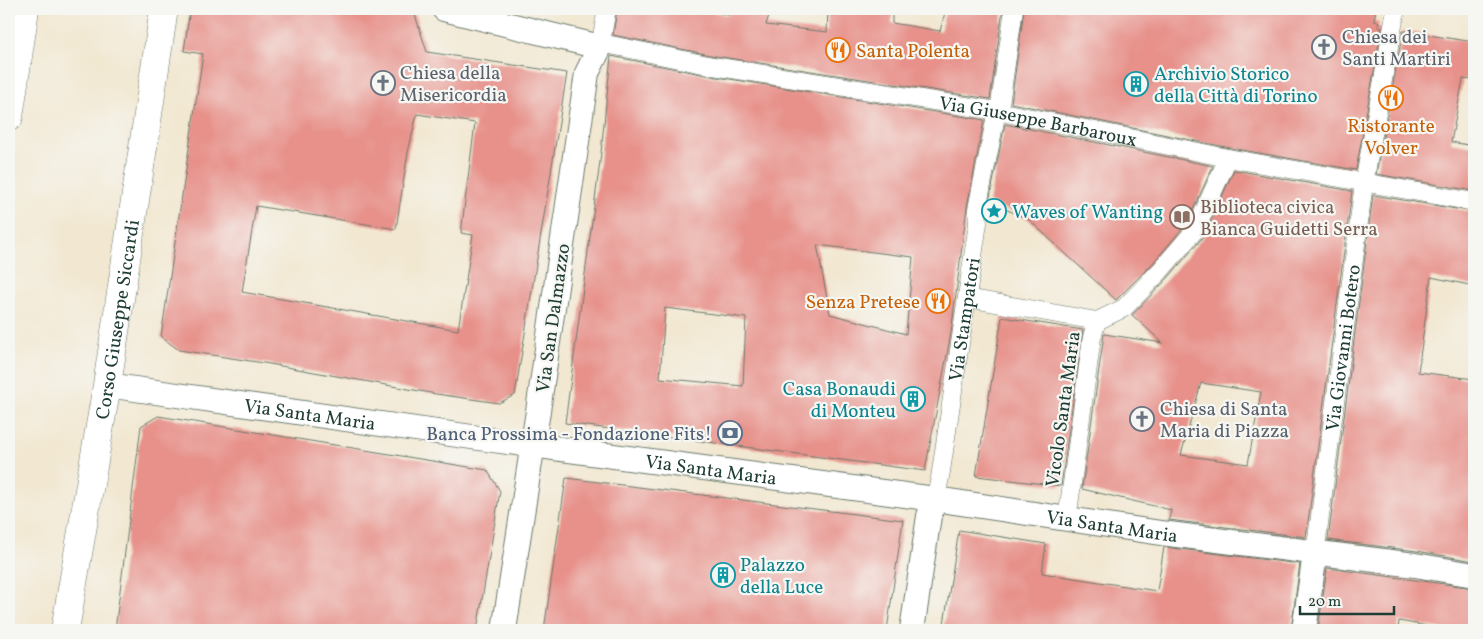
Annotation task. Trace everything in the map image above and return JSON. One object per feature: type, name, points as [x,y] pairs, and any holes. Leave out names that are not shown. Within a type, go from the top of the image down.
[{"type":"street","points":[[9,117],[25,9]]},
{"type":"street","name":"Corso Giuseppe Siccardi","points":[[65,630],[107,385],[164,9]]},
{"type":"street","name":"Via Giuseppe Barbaroux","points":[[444,9],[600,45],[713,66],[997,111],[1228,158],[1474,202]]},
{"type":"street","name":"Via San Dalmazzo","points":[[504,630],[587,73],[600,45],[607,9]]},
{"type":"street","name":"Via Stampatori","points":[[912,630],[928,516],[935,499],[940,478],[978,223],[977,209],[1000,104],[1014,9]]},
{"type":"street","name":"Via Giovanni Botero","points":[[1304,630],[1364,183],[1396,9]]},
{"type":"street","name":"Vicolo Santa Maria","points":[[1067,520],[1092,336],[1097,321],[1124,308],[1160,271],[1196,229],[1228,158]]},
{"type":"street","points":[[967,298],[1097,321]]},
{"type":"street","name":"Via Santa Maria","points":[[107,385],[935,499],[1067,520],[1474,574]]},
{"type":"building","points":[[190,9],[413,9],[427,52],[567,73],[515,395],[499,403],[436,394],[270,364],[179,350],[161,337],[203,54],[184,51]],"holes":[[[417,114],[475,123],[461,233],[473,235],[458,330],[242,292],[256,206],[396,229],[408,152]]]},
{"type":"building","points":[[617,9],[700,9],[729,15],[729,9],[771,9],[766,25],[827,32],[828,9],[892,9],[892,23],[940,31],[946,9],[1003,9],[990,99],[715,56],[613,35]]},
{"type":"building","points":[[1024,9],[1376,9],[1374,21],[1379,22],[1378,27],[1382,28],[1356,170],[1230,148],[1011,103]]},
{"type":"building","points":[[1403,31],[1474,42],[1474,80],[1463,79],[1451,142],[1474,146],[1474,191],[1376,174]]},
{"type":"building","points":[[611,56],[711,76],[984,120],[967,207],[951,333],[925,471],[565,423],[600,162]],"holes":[[[817,245],[913,257],[906,334],[830,314]],[[665,308],[746,318],[743,386],[660,378]]]},
{"type":"building","points":[[1005,124],[1213,166],[1187,223],[1152,264],[1116,300],[1028,219],[989,202]]},
{"type":"building","points":[[1234,170],[1352,191],[1306,537],[1169,520],[1171,510],[1082,489],[1104,334],[1163,343],[1132,315],[1168,278],[1204,236]],"holes":[[[1201,383],[1261,392],[1248,464],[1181,455]]]},
{"type":"building","points":[[1373,195],[1474,212],[1474,286],[1431,277],[1418,372],[1474,379],[1474,561],[1417,551],[1328,540]]},
{"type":"building","points":[[1002,317],[1083,330],[1061,486],[976,476]]},
{"type":"building","points":[[158,416],[487,470],[500,491],[477,630],[115,630],[141,426]]},
{"type":"building","name":"Palazzo della Luce","points":[[566,478],[903,520],[887,630],[544,630]]},
{"type":"building","points":[[959,530],[1046,544],[1042,573],[1157,591],[1164,547],[1300,564],[1291,630],[943,630]]},
{"type":"building","points":[[1327,568],[1474,588],[1474,630],[1449,630],[1399,621],[1398,630],[1318,630]]},
{"type":"place","name":"Chiesa dei Santi Martiri","points":[[1324,47]]},
{"type":"place","name":"Santa Polenta","points":[[838,50]]},
{"type":"place","name":"Chiesa della Misericordia","points":[[383,83]]},
{"type":"place","name":"Archivio Storico della Città di Torino","points":[[1136,84]]},
{"type":"place","name":"Ristorante Volver","points":[[1391,98]]},
{"type":"place","name":"Waves of Wanting","points":[[994,211]]},
{"type":"place","name":"Biblioteca civica Bianca Guidetti Serra","points":[[1182,217]]},
{"type":"place","name":"Senza Pretese","points":[[938,301]]},
{"type":"place","name":"Casa Bonaudi di Monteu","points":[[913,399]]},
{"type":"place","name":"Chiesa di Santa Maria di Piazza","points":[[1142,419]]},
{"type":"place","name":"Banca Prossima - Fondazione Fits!","points":[[730,433]]},
{"type":"place","name":"Palazzo della Luce","points":[[723,575]]}]
